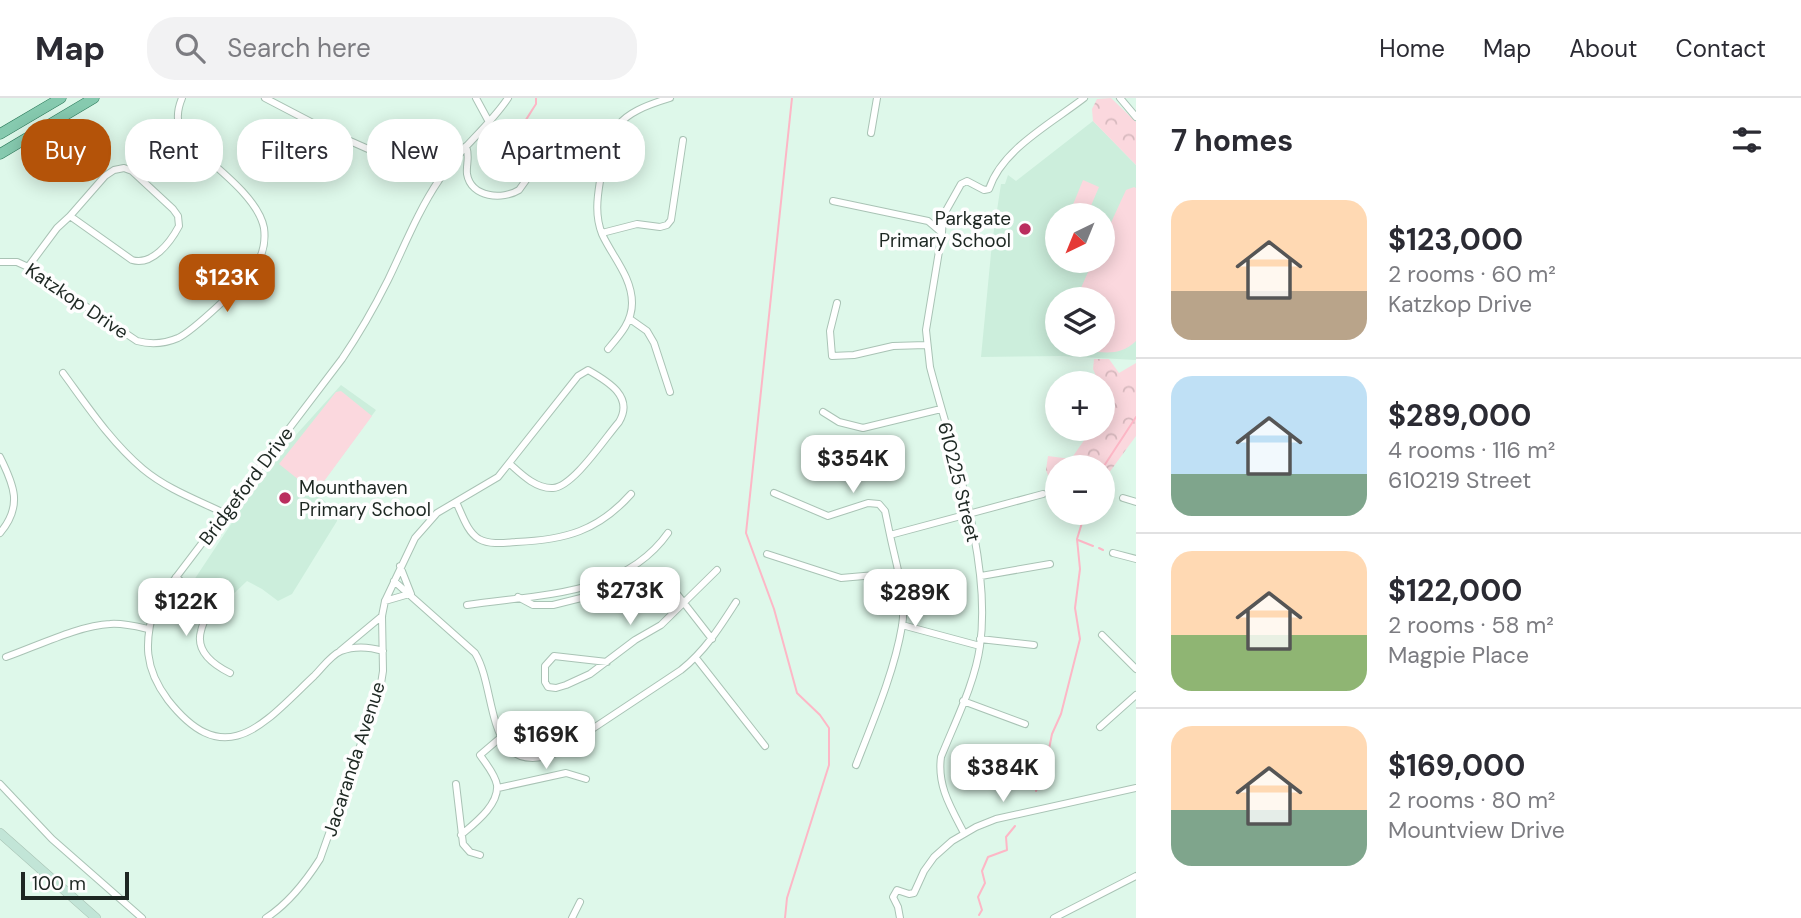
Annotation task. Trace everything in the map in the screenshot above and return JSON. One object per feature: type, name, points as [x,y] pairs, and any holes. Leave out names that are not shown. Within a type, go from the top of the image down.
[{"type":"main road","points":[[0,134],[61,98]]},
{"type":"main road","points":[[0,154],[94,98]]},
{"type":"main road","points":[[0,833],[96,918]]},
{"type":"street","name":"Katzkop Drive","points":[[0,262],[17,262],[28,267],[137,341],[151,344],[181,337],[252,271],[261,257],[264,241],[260,214],[248,198],[187,141],[180,130],[176,117],[181,98]]},
{"type":"street","points":[[265,98],[367,149]]},
{"type":"street","points":[[476,98],[487,119]]},
{"type":"street","name":"Bridgeford Drive","points":[[491,119],[508,98]]},
{"type":"street","points":[[608,349],[630,319],[631,292],[602,233],[597,216],[605,152],[617,125],[636,111],[670,98]]},
{"type":"street","points":[[871,133],[877,98]]},
{"type":"street","name":"610225 Street","points":[[964,833],[945,794],[939,770],[980,642],[981,576],[926,345],[943,216],[961,184],[967,181],[987,190],[1006,158],[1084,98]]},
{"type":"street","points":[[1120,98],[1136,117]]},
{"type":"street","name":"Bridgeford Drive","points":[[463,150],[477,135]]},
{"type":"street","points":[[602,233],[637,223],[660,227],[667,225],[671,220],[683,140]]},
{"type":"street","points":[[466,146],[469,155],[468,178],[474,187],[491,196],[513,194],[525,182]]},
{"type":"street","points":[[28,267],[57,228],[71,216],[105,176],[114,170],[124,168],[132,171],[173,209],[178,216],[179,226],[158,252],[148,261],[140,262],[132,260],[71,216]]},
{"type":"street","name":"Bridgeford Drive","points":[[382,616],[270,717],[251,732],[237,736],[206,734],[177,712],[159,687],[148,656],[148,629],[155,605],[362,329],[416,218],[437,182]]},
{"type":"street","points":[[833,201],[928,221],[942,233]]},
{"type":"street","points":[[837,303],[830,331],[832,356],[854,355],[893,346],[926,345]]},
{"type":"street","points":[[630,319],[647,331],[670,392]]},
{"type":"street","name":"Jacaranda Avenue","points":[[266,918],[277,911],[309,877],[320,859],[380,690],[383,671],[382,616],[385,601],[415,538],[427,521],[445,507],[484,488],[510,464],[578,376],[588,370],[604,379],[621,396],[625,413],[573,477],[563,485],[554,489],[542,487],[529,481],[510,464]]},
{"type":"street","points":[[63,373],[114,441],[145,470],[175,490],[224,513]]},
{"type":"street","points":[[822,412],[839,422],[863,428],[941,409]]},
{"type":"street","points":[[0,457],[13,482],[14,503],[7,524],[0,533]]},
{"type":"street","points":[[774,493],[828,516],[868,503],[879,504],[885,511],[898,573],[902,625],[885,690],[856,765]]},
{"type":"street","points":[[456,502],[471,532],[482,540],[495,543],[547,541],[574,535],[591,527],[616,510],[631,494]]},
{"type":"street","points":[[890,535],[1043,494]]},
{"type":"street","points":[[1123,498],[1136,502]]},
{"type":"street","points":[[467,605],[564,591],[607,580],[641,562],[668,533]]},
{"type":"street","points":[[1113,553],[1136,559]]},
{"type":"street","points":[[767,554],[841,578],[898,573]]},
{"type":"street","points":[[981,576],[1050,564]]},
{"type":"street","points":[[400,566],[411,595]]},
{"type":"street","points":[[607,662],[554,656],[545,666],[545,682],[548,687],[566,685],[607,662],[635,640],[661,625],[717,570]]},
{"type":"street","points":[[176,577],[207,605],[208,614],[200,634],[203,652],[219,668],[230,673]]},
{"type":"street","points":[[518,597],[533,605],[553,605],[657,579],[670,585],[712,639]]},
{"type":"street","points":[[394,580],[475,653],[483,666],[500,738],[522,757],[543,758],[556,753],[696,658],[736,602]]},
{"type":"street","points":[[385,601],[411,595]]},
{"type":"street","points":[[6,657],[107,624],[148,629]]},
{"type":"street","points":[[902,625],[980,642],[1034,645]]},
{"type":"street","points":[[1102,635],[1136,669]]},
{"type":"street","points":[[339,652],[358,648],[383,651]]},
{"type":"street","points":[[696,658],[765,746]]},
{"type":"street","points":[[1100,726],[1136,695]]},
{"type":"street","points":[[963,701],[1025,724]]},
{"type":"street","points":[[461,835],[488,808],[498,788],[495,777],[480,755],[500,738]]},
{"type":"street","points":[[498,788],[566,773],[586,779]]},
{"type":"street","points":[[0,784],[52,839],[142,918]]},
{"type":"street","points":[[456,784],[461,835],[466,849],[480,855]]},
{"type":"street","points":[[900,918],[894,893],[899,890],[912,894],[934,857],[964,833],[996,819],[1136,788]]},
{"type":"street","points":[[1054,918],[1136,876]]},
{"type":"street","points":[[572,918],[580,902]]},
{"type":"shaded area","name":"Parkgate Primary School","points":[[1093,121],[1136,165],[1136,360],[1079,357],[1115,357],[1115,287],[1045,287],[1045,356],[981,357],[992,243],[1001,184],[1005,184],[1008,175],[1016,181]]},
{"type":"shaded area","name":"Mounthaven Primary School","points":[[341,385],[376,410],[315,493],[337,512],[337,521],[292,594],[278,601],[247,581],[226,601],[192,583],[286,446]]},
{"type":"green space","points":[[1111,98],[1136,122],[1136,165],[1093,121],[1092,109],[1097,99]]},
{"type":"green space","points":[[1083,180],[1099,187],[1092,203],[1074,203]]},
{"type":"green space","points":[[1136,188],[1136,341],[1125,349],[1115,351],[1115,287],[1081,287],[1088,273],[1115,273],[1115,214],[1126,190]]},
{"type":"green space","points":[[1094,359],[1109,359],[1119,373],[1136,363],[1136,436],[1115,465],[1115,455],[1074,455],[1084,441],[1115,441],[1115,371],[1093,369]]},
{"type":"green space","points":[[341,391],[372,416],[322,484],[309,488],[279,464],[336,392]]},
{"type":"waterway","points":[[526,119],[536,104],[536,98]]},
{"type":"waterway","points":[[785,918],[787,898],[829,765],[829,728],[820,715],[797,693],[774,609],[746,533],[792,98]]},
{"type":"waterway","points":[[1111,455],[1136,417]]},
{"type":"waterway","points":[[1036,791],[1045,769],[1052,734],[1061,714],[1080,639],[1075,608],[1080,569],[1077,539],[1081,525]]},
{"type":"waterway","points":[[1078,540],[1093,546]]},
{"type":"waterway","points":[[1099,548],[1103,550]]},
{"type":"waterway","points":[[979,915],[982,910],[978,897],[985,883],[982,871],[988,857],[1007,850],[1006,837],[1015,826]]},
{"type":"place","name":"Parkgate Primary School","points":[[1025,229]]},
{"type":"place","name":"Mounthaven Primary School","points":[[285,498]]}]
